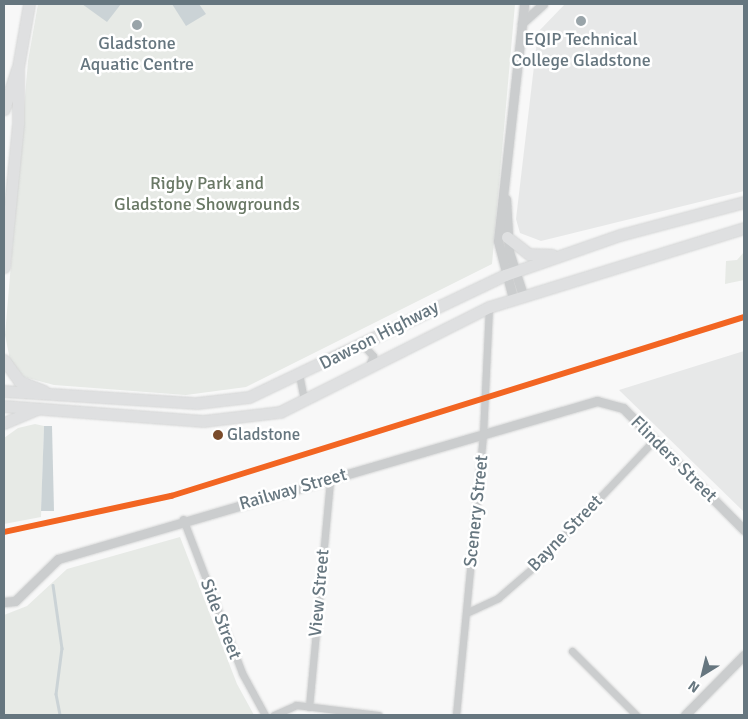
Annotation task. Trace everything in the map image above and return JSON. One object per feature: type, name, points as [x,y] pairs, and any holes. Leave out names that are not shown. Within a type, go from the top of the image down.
[{"type":"main road","points":[[4,109],[18,67],[29,4]]},
{"type":"main road","points":[[4,268],[18,123],[18,67]]},
{"type":"main road","name":"Dawson Highway","points":[[4,391],[225,402],[249,397],[510,273],[557,255],[744,202]]},
{"type":"main road","name":"Dawson Highway","points":[[4,406],[230,421],[280,412],[314,398],[368,368],[490,306],[744,228]]},
{"type":"main road","points":[[507,237],[529,254],[557,255]]},
{"type":"main road","points":[[4,360],[19,381],[56,395]]},
{"type":"main road","points":[[4,422],[39,409]]},
{"type":"street","points":[[518,296],[498,241],[506,199],[524,4]]},
{"type":"street","points":[[522,23],[543,4]]},
{"type":"street","points":[[506,199],[510,206],[507,237],[510,273]]},
{"type":"street","name":"Scenery Street","points":[[456,715],[483,434],[490,306]]},
{"type":"street","points":[[362,344],[373,356],[368,368]]},
{"type":"street","points":[[299,374],[302,395],[314,398]]},
{"type":"street","name":"Railway Street","points":[[4,602],[15,601],[58,559],[183,520],[598,401]]},
{"type":"street","name":"Flinders Street","points":[[598,401],[623,408],[744,530]]},
{"type":"street","name":"Bayne Street","points":[[466,613],[498,598],[535,566],[654,440]]},
{"type":"street","name":"View Street","points":[[309,707],[330,479]]},
{"type":"street","name":"Side Street","points":[[183,520],[242,673],[265,715]]},
{"type":"street","points":[[572,651],[636,715]]},
{"type":"street","points":[[685,715],[744,655]]},
{"type":"street","points":[[274,715],[296,705],[378,715]]},
{"type":"shaded area","points":[[82,4],[121,4],[107,22]]},
{"type":"shaded area","points":[[172,4],[199,4],[206,14],[186,26]]},
{"type":"shaded area","points":[[565,4],[744,4],[744,191],[541,241],[520,233],[516,219],[538,32]]},
{"type":"shaded area","points":[[744,351],[744,512],[619,390]]},
{"type":"shaded area","points":[[44,426],[52,426],[54,511],[41,511]]},
{"type":"green space","name":"Rigby Park and Gladstone Showgrounds","points":[[38,4],[515,4],[492,264],[246,387],[186,395],[54,385],[24,377],[10,360],[5,335],[28,61]]},
{"type":"green space","points":[[744,252],[744,280],[725,284],[726,261],[737,260]]},
{"type":"green space","points":[[35,424],[44,426],[41,517],[4,524],[4,438],[18,428]]},
{"type":"green space","points":[[180,537],[237,684],[254,715],[4,715],[4,615],[27,606],[67,569]]},
{"type":"waterway","points":[[53,585],[62,648],[56,694],[60,715]]},
{"type":"transit line","points":[[4,532],[171,496],[744,317]]},
{"type":"place","name":"EQIP Technical College Gladstone","points":[[581,21]]},
{"type":"place","name":"Gladstone Aquatic Centre","points":[[137,25]]},
{"type":"place","name":"Gladstone","points":[[218,435]]}]
